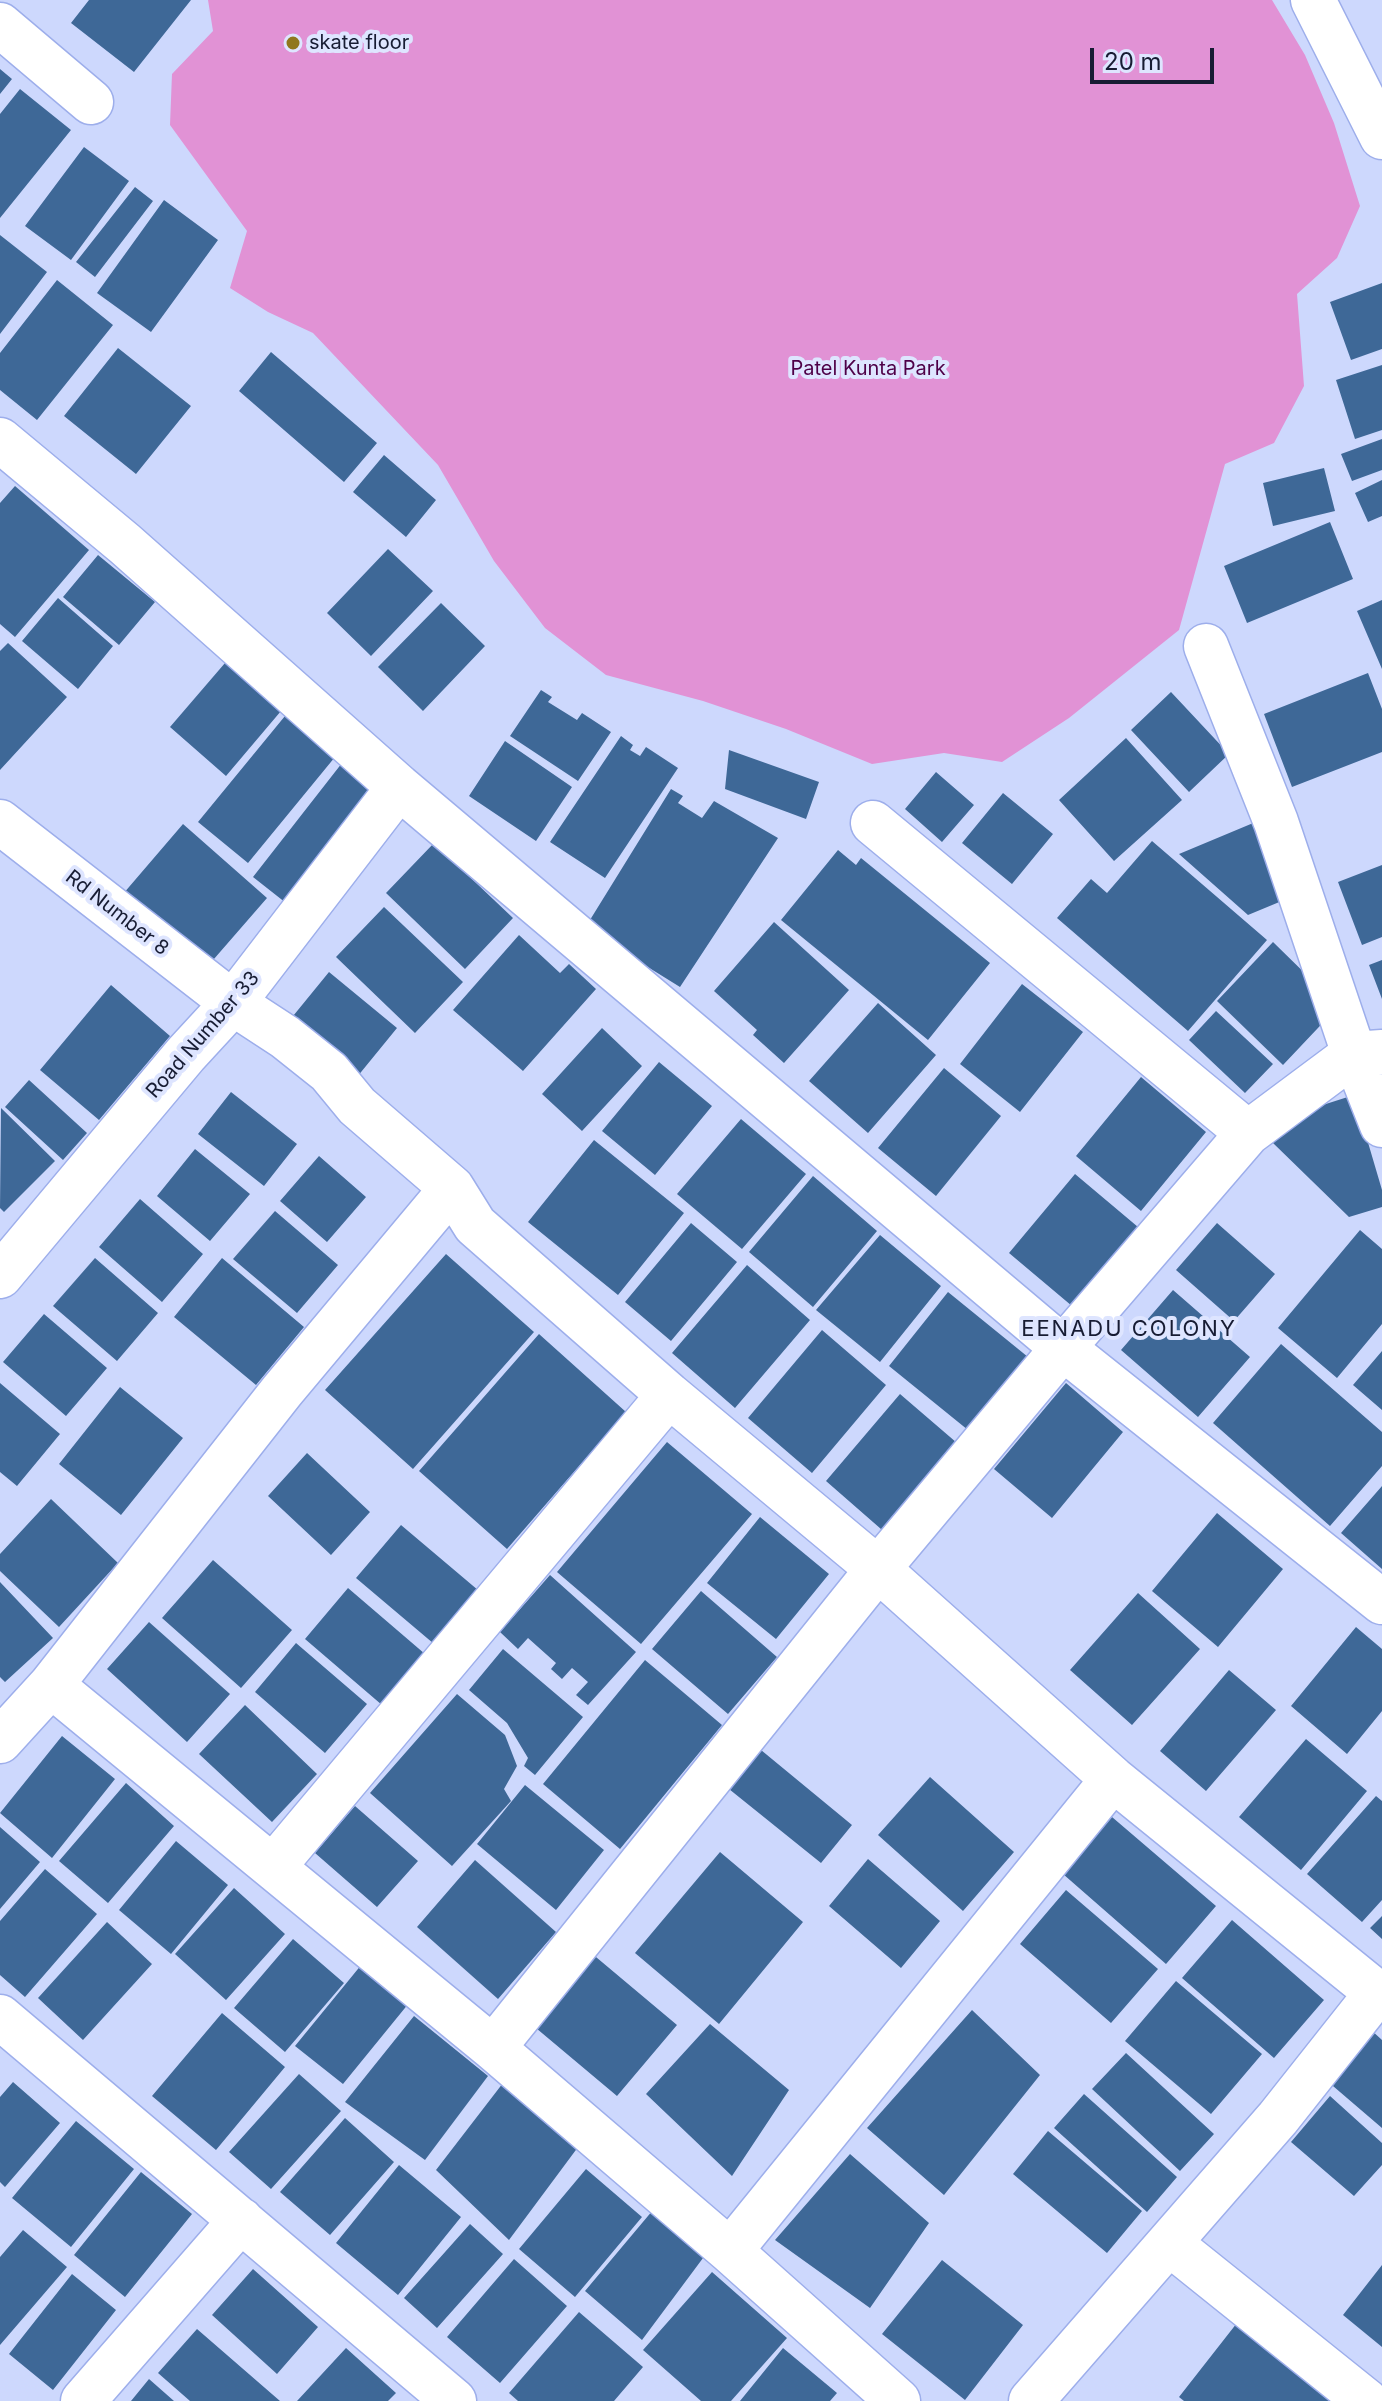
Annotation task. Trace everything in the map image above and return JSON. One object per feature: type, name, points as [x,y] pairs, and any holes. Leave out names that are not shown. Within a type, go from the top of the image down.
[{"type":"street","points":[[1313,0],[1382,137]]},
{"type":"street","points":[[0,25],[91,102]]},
{"type":"street","points":[[0,440],[125,544],[399,787],[1063,1348],[1382,1602]]},
{"type":"street","points":[[1206,646],[1368,1053],[1382,1125]]},
{"type":"street","name":"Road Number 33","points":[[0,1275],[186,1054],[233,1003],[399,787]]},
{"type":"street","name":"Rd Number 8","points":[[0,822],[233,1003],[285,1037],[329,1072],[357,1106],[452,1188],[475,1225],[669,1395],[878,1569],[1113,1779],[1380,1995]]},
{"type":"street","points":[[873,823],[1248,1133]]},
{"type":"street","points":[[493,2048],[878,1569],[1248,1133],[1368,1053]]},
{"type":"street","points":[[0,1741],[51,1685],[282,1391],[452,1188]]},
{"type":"street","points":[[273,1867],[669,1395]]},
{"type":"street","points":[[51,1685],[493,2048],[730,2251],[898,2401]]},
{"type":"street","points":[[730,2251],[1113,1779]]},
{"type":"street","points":[[1031,2401],[1278,2118],[1380,1995]]},
{"type":"street","points":[[0,2017],[454,2401]]},
{"type":"street","points":[[83,2401],[241,2220]]},
{"type":"street","points":[[1169,2243],[1366,2401]]},
{"type":"green space","name":"Patel Kunta Park","points":[[208,0],[1272,0],[1305,55],[1334,123],[1360,206],[1337,258],[1297,294],[1304,386],[1274,443],[1225,464],[1179,630],[1069,718],[1002,762],[944,753],[872,764],[786,729],[703,701],[606,675],[545,628],[494,561],[438,465],[313,333],[268,312],[230,288],[247,231],[170,125],[172,74],[213,31]]},
{"type":"building","points":[[89,0],[191,0],[134,72],[71,23]]},
{"type":"building","points":[[0,69],[12,79],[0,94]]},
{"type":"building","points":[[20,89],[71,130],[0,218],[0,114]]},
{"type":"building","points":[[84,147],[129,181],[71,260],[25,226]]},
{"type":"building","points":[[135,187],[153,201],[95,277],[76,262]]},
{"type":"building","points":[[164,200],[218,240],[151,332],[97,293]]},
{"type":"building","points":[[0,235],[47,272],[0,334]]},
{"type":"building","points":[[57,280],[113,325],[37,420],[0,390],[0,353]]},
{"type":"building","points":[[1382,283],[1382,349],[1351,360],[1330,302]]},
{"type":"building","points":[[118,348],[191,406],[136,474],[64,416]]},
{"type":"building","points":[[271,352],[377,443],[344,482],[239,391]]},
{"type":"building","points":[[1382,365],[1382,430],[1355,439],[1336,380]]},
{"type":"building","points":[[1382,439],[1382,470],[1352,481],[1341,454]]},
{"type":"building","points":[[384,455],[436,500],[406,537],[353,492]]},
{"type":"building","points":[[1324,468],[1335,511],[1273,526],[1263,483]]},
{"type":"building","points":[[1382,480],[1382,516],[1368,522],[1355,493]]},
{"type":"building","points":[[15,486],[89,550],[15,637],[0,624],[0,503]]},
{"type":"building","points":[[1330,522],[1353,579],[1247,623],[1224,566]]},
{"type":"building","points":[[388,549],[433,591],[371,656],[327,613]]},
{"type":"building","points":[[98,555],[155,602],[119,645],[63,597]]},
{"type":"building","points":[[58,598],[113,646],[78,689],[22,641]]},
{"type":"building","points":[[1382,600],[1382,669],[1357,611]]},
{"type":"building","points":[[441,603],[485,646],[423,711],[378,667]]},
{"type":"building","points":[[8,643],[67,697],[0,770],[0,651]]},
{"type":"building","points":[[225,663],[281,711],[226,776],[170,727]]},
{"type":"building","points":[[1368,673],[1382,709],[1382,752],[1292,787],[1264,714]]},
{"type":"building","points":[[541,690],[552,697],[548,702],[577,720],[582,713],[611,732],[578,781],[510,736]]},
{"type":"building","points":[[1171,692],[1229,754],[1189,792],[1131,730]]},
{"type":"building","points":[[285,716],[335,757],[248,863],[198,822]]},
{"type":"building","points":[[621,736],[633,745],[630,750],[640,756],[646,747],[678,768],[605,878],[550,842]]},
{"type":"building","points":[[1126,738],[1182,800],[1114,861],[1059,800]]},
{"type":"building","points":[[505,741],[572,787],[536,841],[469,796]]},
{"type":"building","points":[[729,750],[819,782],[806,819],[725,789]]},
{"type":"building","points":[[342,763],[376,789],[286,903],[253,877]]},
{"type":"building","points":[[936,772],[974,805],[942,842],[905,809]]},
{"type":"building","points":[[671,789],[683,796],[678,803],[702,818],[714,801],[778,838],[680,987],[585,928]]},
{"type":"building","points":[[1003,793],[1053,834],[1012,884],[962,843]]},
{"type":"building","points":[[1258,821],[1289,898],[1248,915],[1179,854]]},
{"type":"building","points":[[183,824],[267,898],[207,967],[123,894]]},
{"type":"building","points":[[1152,841],[1267,940],[1188,1031],[1057,918],[1091,879],[1107,893]]},
{"type":"building","points":[[434,843],[513,918],[465,969],[386,893]]},
{"type":"building","points":[[838,850],[856,865],[861,858],[990,963],[928,1040],[781,920]]},
{"type":"building","points":[[1382,865],[1382,937],[1362,945],[1338,882]]},
{"type":"building","points":[[384,907],[463,982],[415,1033],[336,957]]},
{"type":"building","points":[[774,922],[849,990],[784,1063],[753,1035],[757,1030],[714,991]]},
{"type":"building","points":[[519,935],[560,973],[569,964],[596,989],[523,1071],[453,1010]]},
{"type":"building","points":[[1273,942],[1323,991],[1334,1011],[1283,1065],[1217,1001]]},
{"type":"building","points":[[1382,960],[1382,999],[1369,965]]},
{"type":"building","points":[[329,972],[397,1028],[357,1077],[289,1021]]},
{"type":"building","points":[[1022,984],[1083,1032],[1020,1112],[960,1064]]},
{"type":"building","points":[[111,985],[170,1036],[99,1120],[40,1070]]},
{"type":"building","points":[[878,1003],[936,1055],[868,1133],[809,1081]]},
{"type":"building","points":[[1216,1011],[1273,1064],[1245,1093],[1189,1040]]},
{"type":"building","points":[[602,1028],[642,1066],[582,1131],[542,1094]]},
{"type":"building","points":[[659,1062],[712,1106],[655,1175],[602,1131]]},
{"type":"building","points":[[944,1068],[1001,1116],[936,1196],[878,1148]]},
{"type":"building","points":[[1141,1077],[1206,1132],[1141,1211],[1076,1156]]},
{"type":"building","points":[[29,1080],[87,1133],[63,1160],[5,1107]]},
{"type":"building","points":[[231,1092],[297,1144],[264,1186],[198,1134]]},
{"type":"building","points":[[1354,1095],[1382,1190],[1382,1207],[1349,1217],[1273,1143],[1304,1111]]},
{"type":"building","points":[[1,1108],[55,1161],[4,1212],[0,1208]]},
{"type":"building","points":[[741,1119],[806,1174],[742,1249],[677,1194]]},
{"type":"building","points":[[594,1140],[684,1213],[618,1295],[528,1222]]},
{"type":"building","points":[[195,1149],[250,1194],[210,1241],[157,1196]]},
{"type":"building","points":[[319,1156],[366,1197],[327,1242],[280,1201]]},
{"type":"building","points":[[1075,1174],[1138,1227],[1072,1306],[1009,1253]]},
{"type":"building","points":[[813,1176],[877,1231],[813,1307],[749,1252]]},
{"type":"building","points":[[140,1199],[203,1254],[162,1302],[99,1247]]},
{"type":"building","points":[[275,1211],[338,1265],[297,1313],[233,1259]]},
{"type":"building","points":[[691,1223],[737,1262],[671,1341],[625,1302]]},
{"type":"building","points":[[1217,1223],[1275,1274],[1234,1321],[1176,1270]]},
{"type":"building","points":[[1360,1230],[1382,1249],[1382,1324],[1337,1378],[1278,1328]]},
{"type":"building","points":[[880,1235],[941,1286],[880,1362],[816,1310]]},
{"type":"building","points":[[446,1254],[534,1332],[413,1469],[325,1390]]},
{"type":"building","points":[[95,1258],[158,1313],[117,1361],[53,1306]]},
{"type":"building","points":[[222,1258],[304,1327],[256,1385],[174,1317]]},
{"type":"building","points":[[747,1265],[810,1320],[735,1408],[672,1353]]},
{"type":"building","points":[[1173,1290],[1250,1357],[1198,1417],[1121,1350]]},
{"type":"building","points":[[948,1292],[1028,1357],[968,1430],[889,1366]]},
{"type":"building","points":[[44,1314],[107,1368],[66,1416],[3,1362]]},
{"type":"building","points":[[822,1330],[886,1385],[812,1473],[748,1418]]},
{"type":"building","points":[[539,1334],[626,1412],[507,1549],[419,1471]]},
{"type":"building","points":[[1281,1344],[1382,1432],[1382,1466],[1330,1526],[1213,1423]]},
{"type":"building","points":[[1382,1351],[1382,1410],[1353,1385]]},
{"type":"building","points":[[0,1383],[60,1434],[17,1486],[0,1472]]},
{"type":"building","points":[[1066,1383],[1123,1432],[1052,1518],[994,1469]]},
{"type":"building","points":[[120,1387],[183,1438],[121,1515],[59,1464]]},
{"type":"building","points":[[900,1394],[964,1449],[889,1536],[826,1481]]},
{"type":"building","points":[[667,1442],[752,1514],[641,1644],[557,1572]]},
{"type":"building","points":[[307,1453],[370,1512],[331,1555],[268,1496]]},
{"type":"building","points":[[1382,1486],[1382,1569],[1341,1533]]},
{"type":"building","points":[[51,1499],[118,1563],[59,1627],[0,1571],[0,1554]]},
{"type":"building","points":[[1217,1513],[1283,1569],[1218,1647],[1152,1591]]},
{"type":"building","points":[[760,1517],[829,1574],[776,1639],[707,1583]]},
{"type":"building","points":[[401,1525],[485,1596],[440,1649],[356,1578]]},
{"type":"building","points":[[213,1560],[292,1630],[241,1688],[162,1618]]},
{"type":"building","points":[[550,1575],[636,1652],[588,1705],[576,1695],[588,1682],[572,1668],[562,1679],[551,1669],[556,1663],[528,1638],[518,1649],[500,1632]]},
{"type":"building","points":[[0,1582],[53,1638],[5,1682],[0,1677]]},
{"type":"building","points":[[348,1588],[425,1654],[382,1705],[305,1639]]},
{"type":"building","points":[[701,1591],[777,1657],[728,1714],[652,1649]]},
{"type":"building","points":[[1138,1593],[1200,1649],[1132,1725],[1070,1670]]},
{"type":"building","points":[[149,1622],[230,1694],[187,1742],[107,1669]]},
{"type":"building","points":[[1356,1627],[1382,1649],[1382,1711],[1347,1754],[1291,1706]]},
{"type":"building","points":[[296,1643],[367,1704],[325,1753],[255,1692]]},
{"type":"building","points":[[503,1649],[583,1717],[535,1775],[524,1766],[528,1758],[507,1723],[469,1690]]},
{"type":"building","points":[[645,1660],[722,1725],[620,1849],[543,1784]]},
{"type":"building","points":[[1229,1670],[1276,1710],[1206,1791],[1160,1751]]},
{"type":"building","points":[[457,1694],[505,1735],[517,1766],[504,1789],[511,1801],[452,1866],[370,1793]]},
{"type":"building","points":[[245,1705],[317,1774],[272,1822],[199,1754]]},
{"type":"building","points":[[62,1736],[115,1779],[52,1858],[0,1813]]},
{"type":"building","points":[[1306,1739],[1367,1791],[1301,1870],[1239,1817]]},
{"type":"building","points":[[761,1750],[852,1825],[821,1863],[729,1789]]},
{"type":"building","points":[[930,1777],[1014,1852],[963,1911],[878,1835]]},
{"type":"building","points":[[126,1783],[174,1826],[108,1903],[59,1861]]},
{"type":"building","points":[[525,1785],[604,1850],[556,1910],[477,1844]]},
{"type":"building","points":[[1376,1796],[1382,1801],[1382,1900],[1362,1922],[1307,1874]]},
{"type":"building","points":[[355,1806],[418,1861],[377,1907],[315,1853]]},
{"type":"building","points":[[1112,1817],[1216,1906],[1166,1964],[1063,1874]]},
{"type":"building","points":[[0,1827],[40,1862],[0,1909]]},
{"type":"building","points":[[176,1841],[228,1885],[171,1954],[119,1910]]},
{"type":"building","points":[[720,1852],[803,1922],[719,2024],[635,1953]]},
{"type":"building","points":[[868,1859],[940,1921],[901,1968],[829,1906]]},
{"type":"building","points":[[475,1860],[556,1932],[498,1999],[417,1927]]},
{"type":"building","points":[[45,1869],[97,1914],[25,1997],[0,1975],[0,1921]]},
{"type":"building","points":[[234,1888],[285,1934],[226,2000],[175,1954]]},
{"type":"building","points":[[1066,1890],[1158,1969],[1111,2023],[1020,1944]]},
{"type":"building","points":[[1382,1916],[1382,1939],[1370,1928]]},
{"type":"building","points":[[1232,1920],[1324,2000],[1274,2058],[1182,1978]]},
{"type":"building","points":[[107,1922],[152,1964],[83,2040],[38,1998]]},
{"type":"building","points":[[293,1939],[344,1983],[285,2052],[234,2008]]},
{"type":"building","points":[[590,1952],[677,2025],[617,2096],[530,2023]]},
{"type":"building","points":[[362,1964],[409,2003],[343,2084],[295,2046]]},
{"type":"building","points":[[1176,1981],[1262,2054],[1211,2114],[1125,2041]]},
{"type":"building","points":[[972,2010],[1040,2075],[944,2195],[867,2128]]},
{"type":"building","points":[[222,2013],[285,2067],[216,2150],[152,2096]]},
{"type":"building","points":[[414,2016],[488,2076],[425,2160],[345,2102]]},
{"type":"building","points":[[710,2024],[789,2090],[732,2176],[646,2094]]},
{"type":"building","points":[[1370,2029],[1382,2040],[1382,2128],[1326,2080]]},
{"type":"building","points":[[1126,2053],[1214,2134],[1180,2171],[1092,2089]]},
{"type":"building","points":[[513,2070],[587,2135],[509,2240],[436,2170]]},
{"type":"building","points":[[299,2074],[341,2111],[271,2189],[229,2152]]},
{"type":"building","points":[[13,2082],[60,2123],[5,2187],[0,2182],[0,2097]]},
{"type":"building","points":[[1084,2094],[1177,2177],[1147,2212],[1054,2128]]},
{"type":"building","points":[[1330,2096],[1382,2143],[1382,2165],[1354,2196],[1291,2142]]},
{"type":"building","points":[[345,2118],[394,2162],[330,2235],[280,2192]]},
{"type":"building","points":[[76,2121],[134,2169],[71,2247],[12,2198]]},
{"type":"building","points":[[1048,2131],[1142,2211],[1107,2253],[1013,2174]]},
{"type":"building","points":[[850,2154],[929,2223],[870,2308],[775,2240]]},
{"type":"building","points":[[399,2165],[461,2217],[398,2295],[336,2243]]},
{"type":"building","points":[[586,2169],[642,2217],[575,2297],[519,2249]]},
{"type":"building","points":[[141,2172],[192,2214],[125,2297],[74,2255]]},
{"type":"building","points":[[653,2210],[706,2254],[642,2340],[585,2291]]},
{"type":"building","points":[[470,2224],[503,2254],[437,2328],[404,2298]]},
{"type":"building","points":[[23,2230],[67,2267],[0,2345],[0,2257]]},
{"type":"building","points":[[514,2259],[567,2306],[500,2383],[447,2337]]},
{"type":"building","points":[[942,2260],[1023,2325],[965,2400],[882,2334]]},
{"type":"building","points":[[1382,2265],[1382,2347],[1343,2315]]},
{"type":"building","points":[[253,2269],[318,2327],[277,2374],[212,2315]]},
{"type":"building","points":[[712,2272],[787,2338],[731,2401],[701,2401],[643,2350]]},
{"type":"building","points":[[72,2274],[116,2310],[53,2390],[9,2354]]},
{"type":"building","points":[[579,2312],[643,2367],[614,2401],[518,2401],[509,2393]]},
{"type":"building","points":[[1244,2314],[1353,2401],[1184,2401],[1179,2397]]},
{"type":"building","points":[[197,2329],[280,2401],[190,2401],[158,2373]]},
{"type":"building","points":[[346,2348],[396,2393],[388,2401],[297,2401]]},
{"type":"building","points":[[783,2348],[837,2393],[830,2401],[740,2401]]},
{"type":"building","points":[[149,2379],[174,2401],[131,2401]]},
{"type":"place","name":"skate floor","points":[[293,43]]},
{"type":"district","name":"EENADU COLONY","points":[[1129,1329]]}]
